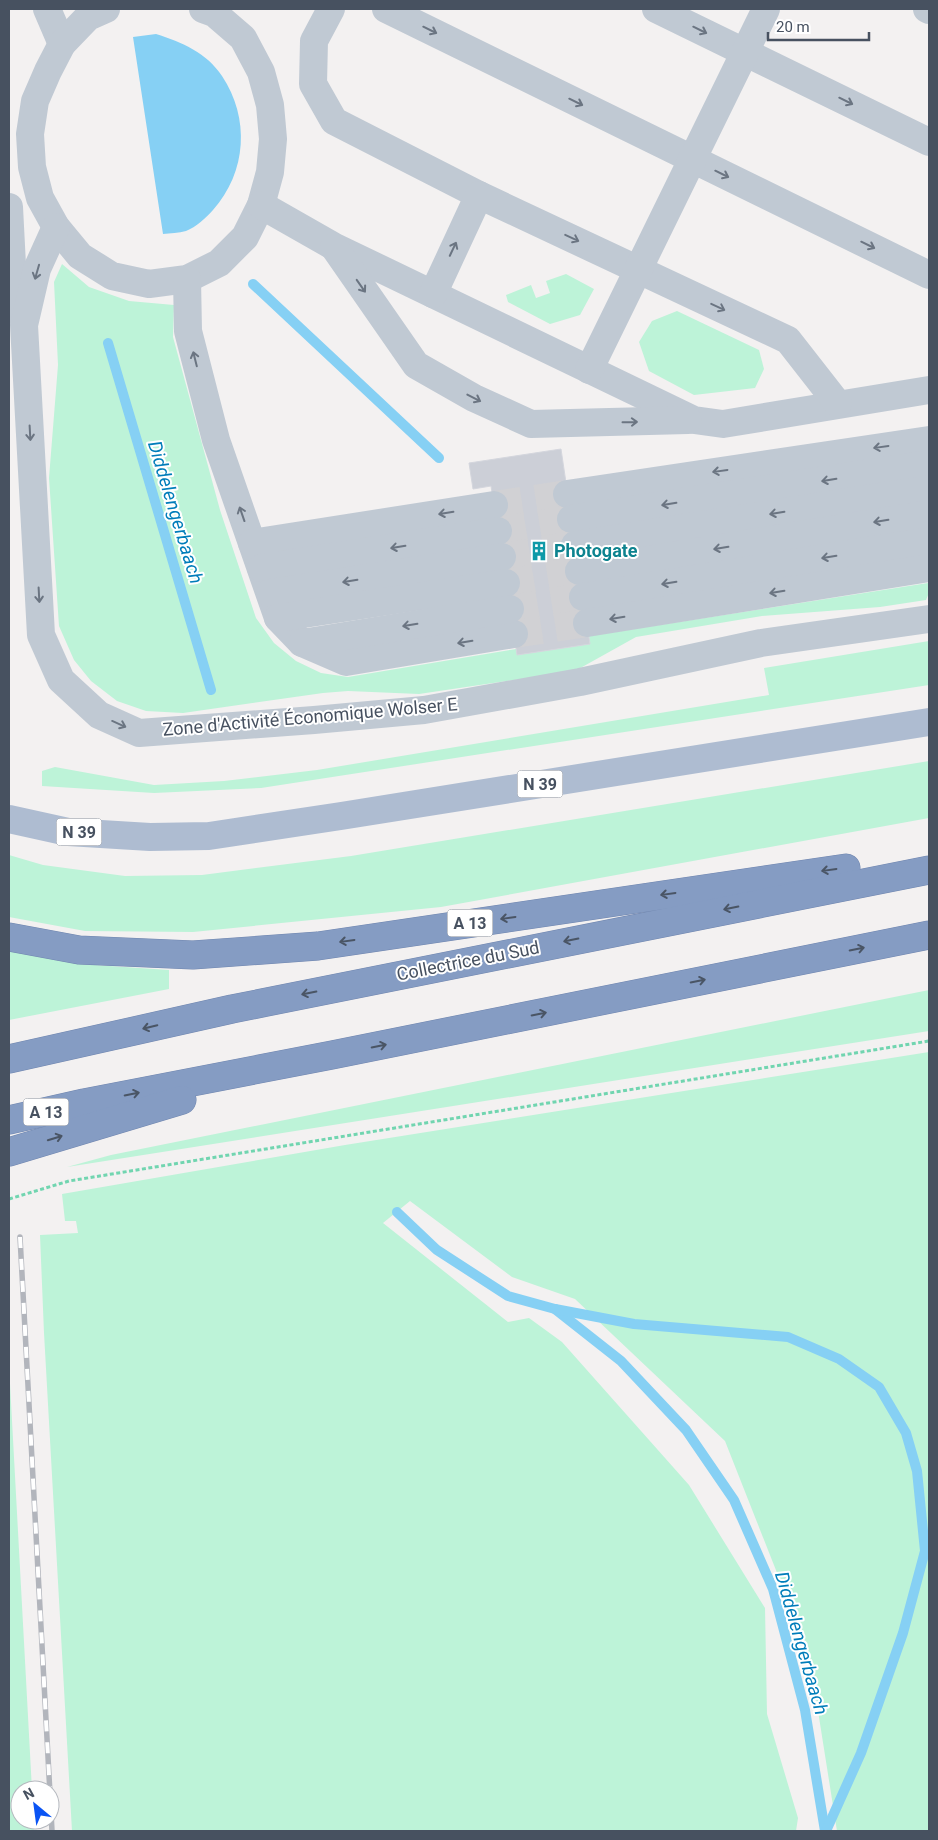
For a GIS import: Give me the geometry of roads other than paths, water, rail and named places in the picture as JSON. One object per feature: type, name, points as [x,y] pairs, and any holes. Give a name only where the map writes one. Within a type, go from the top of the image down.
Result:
[{"type":"highway","name":"A 13","points":[[9,937],[79,950],[193,955],[318,946],[929,855]]},
{"type":"highway","name":"Collectrice du Sud","points":[[9,1059],[232,1008],[929,870]]},
{"type":"highway","name":"A 13","points":[[9,1120],[84,1103],[929,935]]},
{"type":"highway","name":"A 13","points":[[9,1152],[332,1055]]},
{"type":"main road","name":"N 39","points":[[9,819],[68,832],[150,837],[209,836],[929,722]]},
{"type":"lane","points":[[46,9],[62,44]]},
{"type":"lane","points":[[106,9],[88,17],[62,44],[48,71],[35,102],[30,134],[32,167],[40,198],[56,227],[80,256],[112,276],[149,284],[187,279],[219,263],[244,237],[261,205],[270,172],[272,147],[270,105],[261,72],[243,38],[210,10]]},
{"type":"lane","points":[[331,9],[314,41],[313,84],[334,121],[479,195],[788,340],[838,404]]},
{"type":"lane","points":[[386,9],[929,275]]},
{"type":"lane","points":[[656,9],[929,142]]},
{"type":"lane","points":[[589,370],[766,9]]},
{"type":"lane","points":[[432,294],[479,195]]},
{"type":"lane","points":[[261,205],[334,246],[694,420]]},
{"type":"lane","name":"Zone d'Activité Économique Wolser E","points":[[9,207],[12,265],[24,325],[41,634],[61,680],[99,715],[139,732],[314,720],[424,710],[580,682],[761,643],[929,620]]},
{"type":"lane","name":"Zone d'Activité Économique Wolser E","points":[[24,325],[37,269],[56,227]]},
{"type":"lane","points":[[334,246],[416,365],[474,398],[531,424],[694,420],[723,424],[929,390]]},
{"type":"lane","points":[[187,279],[188,332],[216,440],[274,606],[302,643],[504,570]]},
{"type":"lane","points":[[577,558],[929,440]]},
{"type":"lane","points":[[577,558],[929,464]]},
{"type":"lane","points":[[577,558],[929,489]]},
{"type":"lane","points":[[577,558],[929,514]]},
{"type":"lane","points":[[577,558],[929,541]]},
{"type":"lane","points":[[252,543],[504,570]]},
{"type":"lane","points":[[577,558],[929,568]]},
{"type":"lane","points":[[261,568],[504,570]]},
{"type":"lane","points":[[274,606],[504,570]]},
{"type":"water","points":[[156,34],[193,49],[216,68],[231,92],[237,109],[241,144],[233,179],[224,195],[210,213],[201,222],[186,231],[163,234],[133,37]]},
{"type":"waterway","points":[[253,284],[439,458]]},
{"type":"waterway","name":"Diddelengerbaach","points":[[108,343],[211,690]]},
{"type":"waterway","name":"Diddelengerbaach","points":[[397,1212],[437,1250],[508,1296],[555,1309],[621,1361],[686,1430],[734,1500],[773,1589],[805,1710],[825,1831]]},
{"type":"waterway","points":[[555,1309],[634,1324],[788,1337],[839,1359],[879,1387],[906,1433],[917,1471],[925,1551],[903,1633],[861,1753],[826,1831]]},
{"type":"tunnel","points":[[494,505],[567,494]]},
{"type":"tunnel","points":[[498,531],[571,519]]},
{"type":"tunnel","points":[[502,557],[575,545]]},
{"type":"tunnel","points":[[506,583],[579,571]]},
{"type":"tunnel","points":[[510,609],[583,597]]},
{"type":"tunnel","points":[[514,634],[587,623]]},
{"type":"railway","points":[[20,1237],[52,1831]]},
{"type":"place","name":"Photogate","points":[[539,551]]}]
